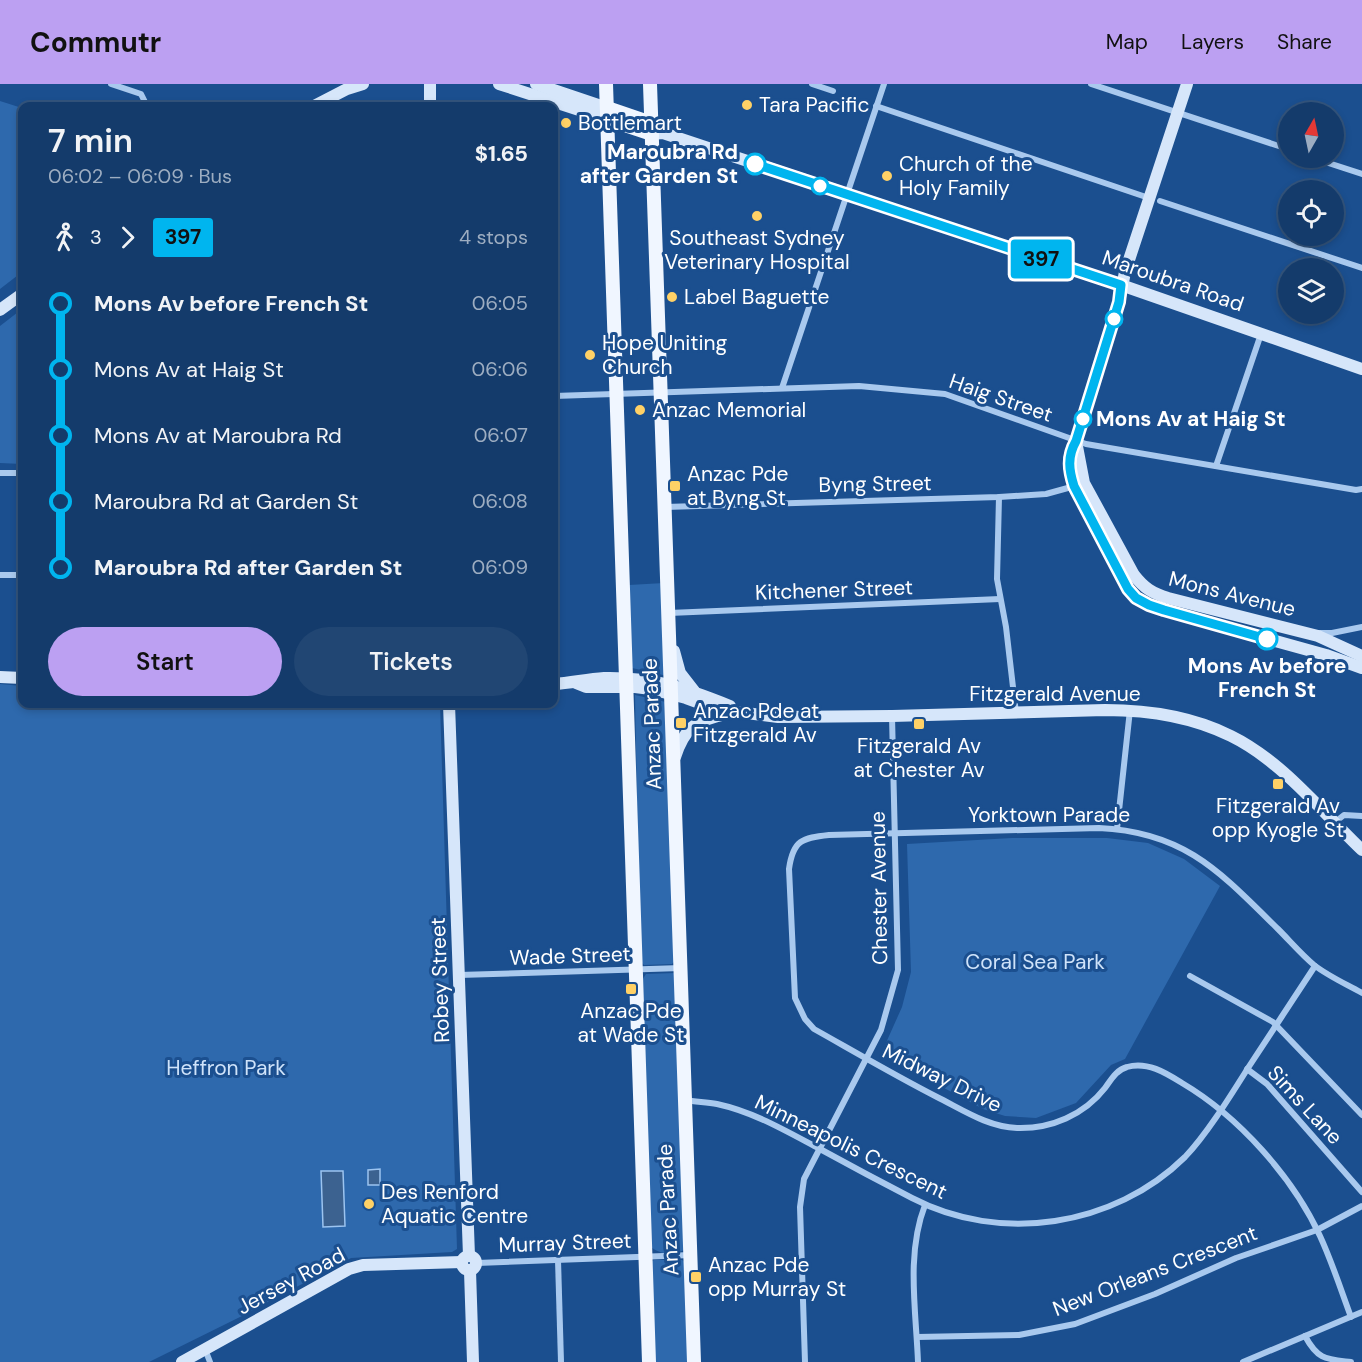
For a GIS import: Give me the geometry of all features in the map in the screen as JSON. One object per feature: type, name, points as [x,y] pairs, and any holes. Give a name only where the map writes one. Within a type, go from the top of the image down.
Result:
[{"type":"main road","name":"Anzac Parade","points":[[606,84],[650,1362]]},
{"type":"main road","name":"Anzac Parade","points":[[650,84],[655,130],[661,393],[694,1362]]},
{"type":"main road","name":"Maroubra Road","points":[[607,113],[655,130]]},
{"type":"street","points":[[111,84],[141,94]]},
{"type":"street","points":[[141,84],[141,94],[145,102]]},
{"type":"street","points":[[321,102],[349,86],[363,84]]},
{"type":"street","points":[[430,84],[430,102]]},
{"type":"street","name":"Maroubra Road","points":[[499,84],[607,113]]},
{"type":"street","name":"Maroubra Road","points":[[536,84],[607,113]]},
{"type":"street","points":[[813,84],[833,91]]},
{"type":"street","points":[[782,388],[884,84]]},
{"type":"street","points":[[1091,84],[1278,146]]},
{"type":"street","name":"Mons Avenue","points":[[1187,84],[1177,112],[1155,199],[1121,285],[1119,302],[1076,441],[1070,452],[1070,473],[1144,588],[1168,598],[1318,636],[1362,656]]},
{"type":"street","points":[[876,106],[1362,268]]},
{"type":"street","name":"Maroubra Road","points":[[655,130],[1121,285],[1362,369]]},
{"type":"street","points":[[1344,168],[1362,174]]},
{"type":"street","points":[[0,310],[18,297]]},
{"type":"street","points":[[1216,466],[1261,334]]},
{"type":"street","name":"Haig Street","points":[[558,396],[860,386],[945,394],[1076,441],[1136,454],[1356,490],[1362,489]]},
{"type":"street","points":[[0,473],[18,474]]},
{"type":"street","name":"Mons Avenue","points":[[1079,485],[1122,579],[1136,598],[1164,610],[1326,655],[1362,668]]},
{"type":"street","name":"Byng Street","points":[[665,507],[999,497],[1046,494],[1079,485]]},
{"type":"street","points":[[999,497],[997,579],[1008,638],[1016,712]]},
{"type":"street","points":[[0,574],[18,575]]},
{"type":"street","name":"Kitchener Street","points":[[669,618],[1000,599]]},
{"type":"street","points":[[669,618],[678,669],[696,693]]},
{"type":"street","points":[[1299,631],[1332,633],[1362,627]]},
{"type":"street","points":[[0,677],[18,678]]},
{"type":"street","name":"Fitzgerald Avenue","points":[[558,684],[576,683],[586,687],[627,682],[696,693],[730,706],[733,713]]},
{"type":"street","name":"Fitzgerald Avenue","points":[[672,689],[733,713],[778,717],[1130,710],[1171,716],[1229,735],[1257,752],[1285,775],[1362,850]]},
{"type":"street","name":"Robey Street","points":[[449,708],[473,1362]]},
{"type":"street","points":[[1117,829],[1130,710]]},
{"type":"street","points":[[674,761],[680,741],[693,725],[711,717],[733,713]]},
{"type":"street","name":"Chester Avenue","points":[[805,1362],[800,1207],[804,1179],[881,1030],[898,970],[892,716]]},
{"type":"street","points":[[1334,823],[1344,815],[1362,816]]},
{"type":"street","name":"Yorktown Parade","points":[[867,1059],[814,1029],[804,1019],[798,1007],[794,987],[789,869],[798,843],[806,837],[896,833],[1117,829],[1135,831],[1163,839],[1202,859],[1222,874],[1316,966],[1362,993]]},
{"type":"street","name":"Minneapolis Crescent","points":[[684,1100],[716,1104],[770,1122],[925,1205],[955,1216],[1005,1224],[1054,1221],[1089,1214],[1140,1191],[1170,1170],[1190,1150],[1220,1110],[1316,966]]},
{"type":"street","name":"Wade Street","points":[[459,975],[681,968]]},
{"type":"street","points":[[1190,975],[1276,1025],[1362,1115]]},
{"type":"street","name":"Midway Drive","points":[[867,1059],[987,1122],[1006,1127],[1041,1127],[1060,1122],[1087,1106],[1119,1071],[1138,1065],[1151,1067],[1179,1081],[1209,1100],[1261,1149],[1298,1197],[1317,1230],[1351,1317]]},
{"type":"street","name":"Sims Lane","points":[[1247,1069],[1267,1084],[1362,1192]]},
{"type":"street","points":[[918,1362],[914,1250],[918,1224],[925,1205]]},
{"type":"street","name":"New Orleans Crescent","points":[[917,1337],[1019,1335],[1076,1324],[1155,1294],[1236,1257],[1317,1230],[1362,1206]]},
{"type":"street","name":"Murray Street","points":[[469,1263],[691,1255]]},
{"type":"street","points":[[558,1260],[561,1362]]},
{"type":"street","name":"Jersey Road","points":[[182,1362],[349,1269],[363,1265],[469,1263]]},
{"type":"street","points":[[1243,1362],[1362,1312]]},
{"type":"street","points":[[1305,1336],[1321,1357],[1351,1362]]},
{"type":"street","points":[[205,1349],[210,1362]]},
{"type":"green space","points":[[0,101],[18,107],[18,275],[0,289]]},
{"type":"green space","points":[[18,312],[18,464],[0,463],[0,326]]},
{"type":"green space","points":[[664,583],[667,675],[632,668],[629,585]]},
{"type":"green space","name":"Heffron Park","points":[[0,684],[18,686],[18,708],[440,708],[457,1249],[452,1252],[351,1258],[149,1362],[0,1362]]},
{"type":"green space","points":[[635,695],[666,702],[677,958],[672,964],[644,965],[640,961]]},
{"type":"green space","name":"Coral Sea Park","points":[[1012,838],[1107,838],[1148,843],[1184,859],[1220,886],[1125,1059],[1111,1065],[1076,1103],[1036,1118],[1005,1116],[983,1109],[881,1054],[902,1007],[911,972],[907,844]]},
{"type":"green space","points":[[675,973],[684,1250],[671,1253],[657,1251],[650,1246],[641,982],[646,974]]},
{"type":"green space","points":[[654,1260],[682,1260],[685,1262],[689,1362],[653,1362],[651,1262]]},
{"type":"shaded area","points":[[380,1169],[380,1185],[368,1185],[368,1170]]},
{"type":"shaded area","points":[[321,1171],[343,1171],[345,1226],[323,1227]]},
{"type":"bus line","name":"397","points":[[755,164],[1121,285],[1119,302],[1076,441],[1070,452],[1070,473],[1074,486],[1122,579],[1136,598],[1164,610],[1267,639]]},
{"type":"place","name":"Tara Pacific","points":[[747,105]]},
{"type":"place","name":"Bottlemart","points":[[566,123]]},
{"type":"place","name":"Maroubra Rd after Garden St","points":[[755,164]]},
{"type":"place","name":"Church of the Holy Family","points":[[887,176]]},
{"type":"place","name":"Southeast Sydney Veterinary Hospital","points":[[757,216]]},
{"type":"place","name":"Label Baguette","points":[[672,297]]},
{"type":"place","name":"Hope Uniting Church","points":[[590,355]]},
{"type":"place","name":"Anzac Memorial","points":[[640,410]]},
{"type":"place","name":"Mons Av at Haig St","points":[[1083,419]]},
{"type":"place","name":"Anzac Pde at Byng St","points":[[675,486]]},
{"type":"place","name":"Mons Av before French St","points":[[1267,639]]},
{"type":"place","name":"Anzac Pde at Fitzgerald Av","points":[[681,723]]},
{"type":"place","name":"Fitzgerald Av at Chester Av","points":[[919,724]]},
{"type":"place","name":"Fitzgerald Av opp Kyogle St","points":[[1278,784]]},
{"type":"place","name":"Anzac Pde at Wade St","points":[[631,989]]},
{"type":"place","name":"Des Renford Aquatic Centre","points":[[369,1204]]},
{"type":"place","name":"Anzac Pde opp Murray St","points":[[696,1277]]}]
